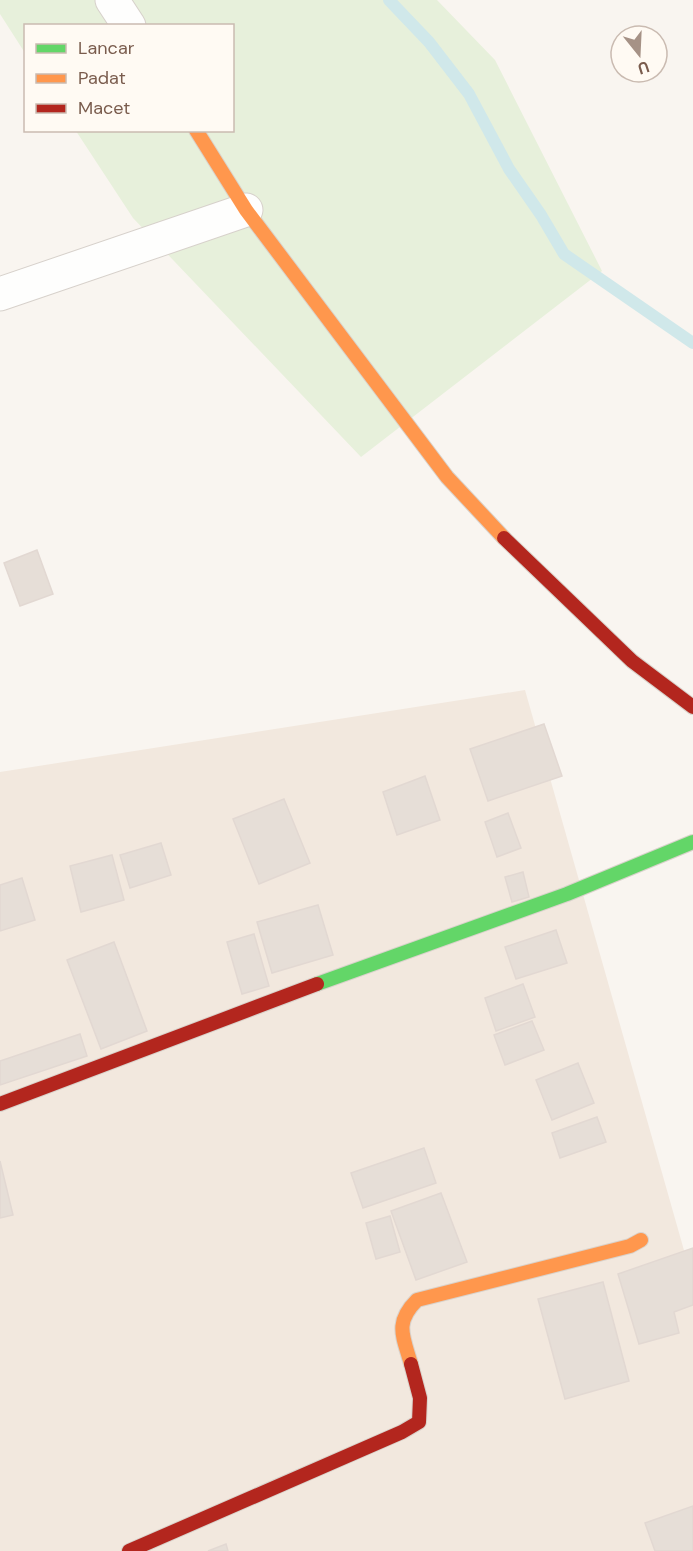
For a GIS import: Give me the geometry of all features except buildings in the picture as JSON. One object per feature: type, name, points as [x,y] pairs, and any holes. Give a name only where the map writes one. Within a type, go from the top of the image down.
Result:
[{"type":"street","points":[[112,0],[128,24]]},
{"type":"street","points":[[197,132],[246,210],[447,477],[491,526],[632,662],[693,707]]},
{"type":"street","points":[[0,294],[246,210]]},
{"type":"street","points":[[0,1104],[227,1016],[567,894],[693,843]]},
{"type":"street","points":[[129,1551],[402,1432],[419,1422],[420,1398],[400,1326],[406,1310],[417,1300],[630,1246],[641,1240]]},
{"type":"shaded area","points":[[525,690],[693,1282],[693,1551],[0,1551],[0,772]]},
{"type":"green space","points":[[0,0],[437,0],[495,60],[602,271],[361,457],[133,218],[77,132],[234,132],[234,24],[24,24],[24,51],[0,14]]},
{"type":"waterway","points":[[389,0],[429,42],[469,94],[509,169],[541,215],[564,254],[693,343]]},
{"type":"traffic: fast","points":[[317,984],[567,894],[693,842]]},
{"type":"traffic: slow","points":[[197,132],[246,210],[447,477],[504,538]]},
{"type":"traffic: slow","points":[[411,1364],[402,1330],[405,1316],[417,1300],[630,1246],[641,1240]]},
{"type":"traffic: jam","points":[[504,538],[632,661],[693,707]]},
{"type":"traffic: jam","points":[[0,1104],[317,984]]},
{"type":"traffic: jam","points":[[129,1551],[402,1432],[419,1422],[420,1398],[411,1364]]}]
